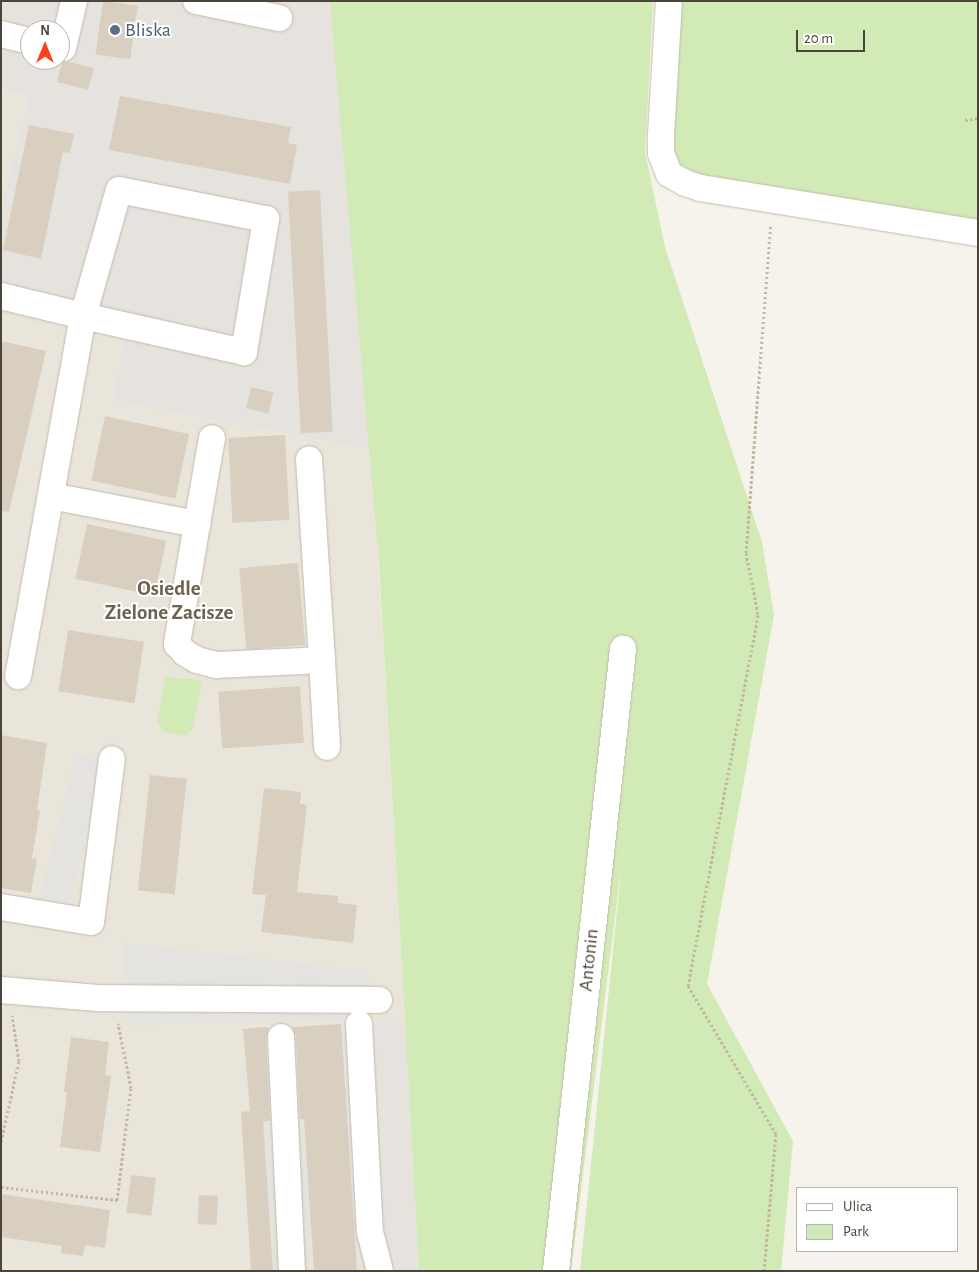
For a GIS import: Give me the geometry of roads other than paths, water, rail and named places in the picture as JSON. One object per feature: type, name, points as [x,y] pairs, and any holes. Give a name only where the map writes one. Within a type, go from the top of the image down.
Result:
[{"type":"street","points":[[70,20],[74,1]]},
{"type":"street","points":[[196,1],[279,18]]},
{"type":"street","points":[[669,1],[661,134],[661,153],[669,174],[685,183],[700,188],[978,233]]},
{"type":"street","points":[[1,34],[20,39]]},
{"type":"street","points":[[1,296],[83,316],[244,352],[266,219],[119,190],[83,316],[18,676]]},
{"type":"street","points":[[212,438],[177,644],[185,653],[197,660],[216,665],[322,660]]},
{"type":"street","points":[[309,460],[327,747]]},
{"type":"street","points":[[51,496],[197,524]]},
{"type":"street","name":"Antonin","points":[[556,1271],[623,648]]},
{"type":"street","points":[[1,907],[91,922],[112,759]]},
{"type":"street","points":[[6,999],[379,1000]]},
{"type":"street","points":[[359,1024],[370,1232],[380,1271]]},
{"type":"street","points":[[281,1037],[292,1271]]},
{"type":"place","name":"Bliska","points":[[115,30]]},
{"type":"district","name":"Osiedle Zielone Zacisze","points":[[169,601]]}]
